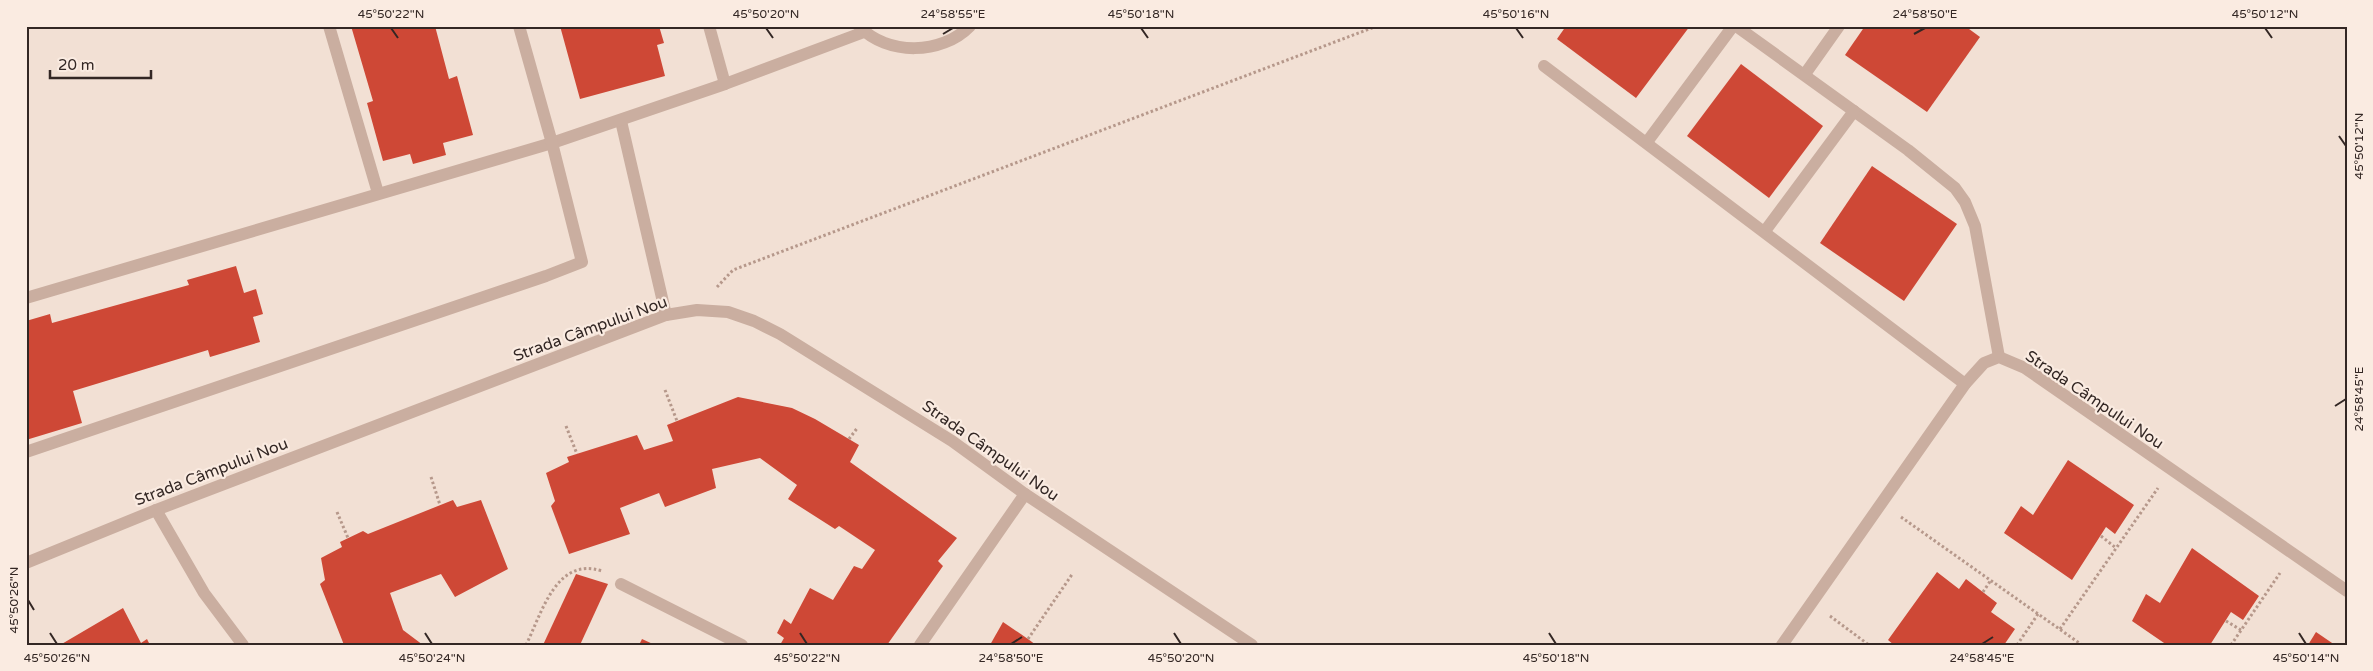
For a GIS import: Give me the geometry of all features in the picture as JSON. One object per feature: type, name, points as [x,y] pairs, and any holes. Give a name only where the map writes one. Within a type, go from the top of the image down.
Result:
[{"type":"street","points":[[329,26],[378,193]]},
{"type":"street","points":[[26,452],[582,262],[552,143],[519,26]]},
{"type":"street","points":[[709,26],[725,84]]},
{"type":"street","points":[[26,298],[621,121],[725,84],[862,29],[888,44],[914,49],[940,45],[963,33],[970,26]]},
{"type":"street","points":[[1646,142],[1734,26],[1804,74],[1941,176],[1965,202],[1975,226],[2000,357]]},
{"type":"street","points":[[1804,74],[1839,26]]},
{"type":"street","points":[[1544,66],[1765,231],[1965,384]]},
{"type":"street","points":[[1765,231],[1854,111]]},
{"type":"street","points":[[621,121],[666,315]]},
{"type":"street","name":"Strada Câmpului Nou","points":[[26,563],[156,510],[666,315],[697,310],[728,312],[754,320],[780,334],[952,441],[1025,494],[1252,645]]},
{"type":"street","name":"Strada Câmpului Nou","points":[[1782,645],[1965,384],[1984,363],[2000,357],[2025,368],[2347,591]]},
{"type":"street","points":[[920,645],[1025,494]]},
{"type":"street","points":[[156,510],[204,593],[243,645]]},
{"type":"street","points":[[621,584],[742,645]]},
{"type":"path","points":[[697,310],[733,270],[1377,26]]},
{"type":"path","points":[[665,390],[677,421]]},
{"type":"path","points":[[566,426],[577,454]]},
{"type":"path","points":[[849,439],[858,427]]},
{"type":"path","points":[[2060,629],[2170,469]]},
{"type":"path","points":[[431,477],[440,505]]},
{"type":"path","points":[[1882,503],[2082,645]]},
{"type":"path","points":[[337,512],[348,538]]},
{"type":"path","points":[[2101,536],[2116,548]]},
{"type":"path","points":[[2231,645],[2292,553]]},
{"type":"path","points":[[526,645],[553,589],[562,578],[575,569],[590,567],[607,573],[621,584]]},
{"type":"path","points":[[1028,639],[1073,573]]},
{"type":"path","points":[[1983,592],[1991,580]]},
{"type":"path","points":[[1812,602],[1869,645]]},
{"type":"path","points":[[2017,645],[2038,614]]},
{"type":"path","points":[[2226,621],[2241,630]]},
{"type":"building","points":[[351,26],[435,26],[449,79],[457,76],[473,135],[443,143],[446,155],[413,164],[410,154],[383,161],[367,103],[373,101]]},
{"type":"building","points":[[560,26],[659,26],[664,43],[657,45],[665,76],[580,99]]},
{"type":"building","points":[[1566,26],[1690,26],[1636,98],[1557,39]]},
{"type":"building","points":[[1865,26],[1965,26],[1980,37],[1927,112],[1845,55]]},
{"type":"building","points":[[1741,64],[1823,126],[1769,198],[1687,136]]},
{"type":"building","points":[[1872,166],[1957,224],[1904,301],[1820,243]]},
{"type":"building","points":[[236,266],[244,293],[256,289],[263,314],[253,317],[260,342],[210,357],[208,350],[73,391],[82,423],[26,440],[26,321],[50,314],[52,323],[189,285],[187,280]]},
{"type":"building","points":[[738,397],[792,408],[859,445],[850,462],[957,538],[938,561],[943,566],[887,645],[780,645],[784,638],[777,633],[784,619],[791,624],[810,588],[833,600],[854,566],[862,569],[875,550],[839,526],[835,529],[788,499],[797,485],[760,458],[712,469],[716,488],[665,507],[659,493],[620,508],[630,534],[569,554],[551,506],[555,501],[546,473],[569,462],[567,457],[637,435],[644,450],[673,441],[667,425]]},
{"type":"building","points":[[2068,460],[2134,505],[2115,534],[2106,527],[2072,580],[2004,533],[2021,506],[2033,515]]},
{"type":"building","points":[[453,500],[457,507],[481,500],[508,569],[455,597],[441,574],[390,593],[403,630],[423,645],[344,645],[320,584],[325,580],[321,558],[342,547],[340,542],[363,531],[368,534]]},
{"type":"building","points":[[2192,548],[2259,596],[2243,620],[2231,612],[2210,645],[2167,645],[2132,621],[2146,594],[2160,603]]},
{"type":"building","points":[[1937,572],[1959,589],[1966,579],[1997,603],[1991,612],[2015,629],[2004,645],[1894,645],[1888,640]]},
{"type":"building","points":[[576,574],[608,584],[580,645],[543,645]]},
{"type":"building","points":[[123,608],[141,643],[147,639],[150,645],[60,645]]},
{"type":"building","points":[[1003,622],[1028,639],[1036,645],[990,645]]},
{"type":"building","points":[[2316,632],[2335,645],[2308,645]]},
{"type":"building","points":[[642,639],[655,645],[639,645]]}]
